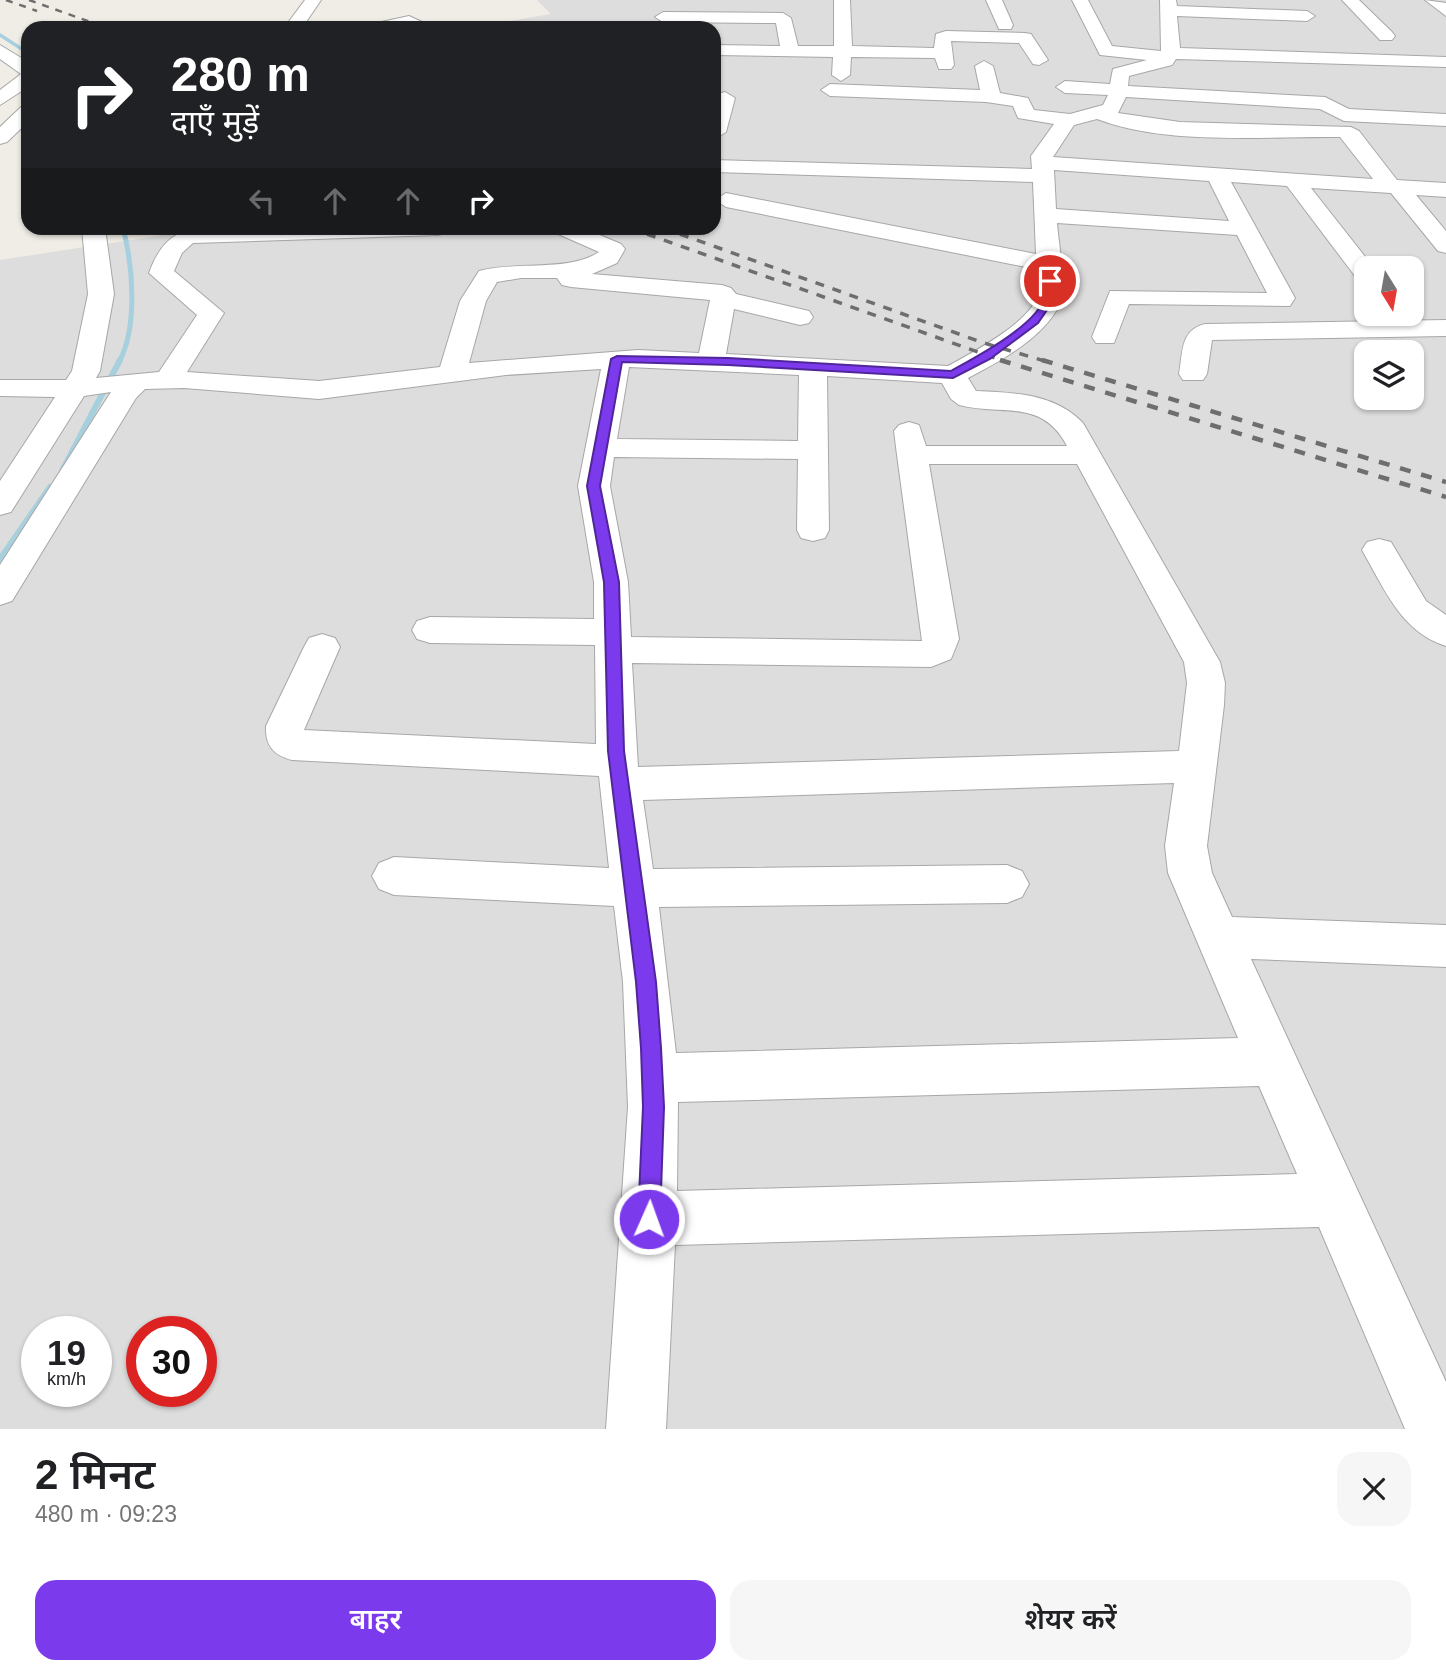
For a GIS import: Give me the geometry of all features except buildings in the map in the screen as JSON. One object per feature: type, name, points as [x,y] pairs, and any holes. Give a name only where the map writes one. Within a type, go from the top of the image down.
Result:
[{"type":"street","points":[[298,21],[313,0]]},
{"type":"street","points":[[662,21],[668,0]]},
{"type":"street","points":[[842,0],[843,52],[836,83],[990,96],[1021,102],[1025,114],[1030,116],[1069,120],[1102,114],[1111,109],[1118,90],[1120,73],[1158,65],[1169,55],[1168,5],[1307,16]]},
{"type":"street","points":[[994,0],[1005,25]]},
{"type":"street","points":[[1080,0],[1106,51]]},
{"type":"street","points":[[1272,0],[1283,15]]},
{"type":"street","points":[[1350,0],[1392,36],[1363,35]]},
{"type":"street","points":[[1433,0],[1446,11]]},
{"type":"street","points":[[737,50],[738,18]]},
{"type":"street","points":[[692,21],[783,19],[790,51]]},
{"type":"street","points":[[721,50],[843,52],[944,62],[943,37],[1022,38],[1027,39],[1039,60]]},
{"type":"street","points":[[0,50],[21,66]]},
{"type":"street","points":[[1082,51],[1446,62]]},
{"type":"street","points":[[984,66],[990,96]]},
{"type":"street","points":[[0,99],[21,83]]},
{"type":"street","points":[[1065,87],[1325,103],[1344,115],[1446,120]]},
{"type":"street","points":[[1102,114],[1113,120],[1156,126],[1349,133],[1446,246]]},
{"type":"street","points":[[0,138],[21,118]]},
{"type":"street","points":[[0,388],[84,387],[168,380],[319,390],[452,374],[617,359],[710,361],[953,375],[1000,347],[1044,311],[1050,297],[1041,169],[1043,153],[1069,120]]},
{"type":"street","points":[[1269,143],[1290,179],[1354,259]]},
{"type":"street","points":[[721,166],[1041,169],[1216,174],[1446,190]]},
{"type":"street","points":[[1105,337],[1119,296],[1281,302],[1282,298],[1216,174]]},
{"type":"street","points":[[726,200],[1049,264]]},
{"type":"street","points":[[1046,215],[1245,229]]},
{"type":"street","points":[[0,505],[84,387],[101,294],[94,235]]},
{"type":"street","points":[[168,380],[211,313],[162,273],[173,246],[181,239],[195,235]]},
{"type":"street","points":[[441,235],[447,251]]},
{"type":"street","points":[[580,235],[612,249],[608,258],[569,277],[578,281],[718,291],[723,299],[710,361]]},
{"type":"street","points":[[452,374],[472,301],[488,276],[521,271],[581,271]]},
{"type":"street","points":[[723,299],[800,317]]},
{"type":"street","points":[[1193,374],[1199,335],[1205,332],[1354,324]]},
{"type":"street","points":[[1424,324],[1446,328]]},
{"type":"street","points":[[617,359],[594,486],[608,558],[618,772],[646,982],[652,1078],[649,1219],[636,1429]]},
{"type":"street","points":[[813,367],[813,530]]},
{"type":"street","points":[[953,375],[961,393],[969,399],[1049,408],[1063,416],[1088,455],[1202,662],[1206,683],[1186,846],[1190,873],[1216,937],[1336,1200],[1436,1429]]},
{"type":"street","points":[[0,593],[134,381]]},
{"type":"street","points":[[430,630],[613,641],[931,653],[938,650],[941,639],[910,443],[1088,455]]},
{"type":"street","points":[[600,448],[813,450]]},
{"type":"street","points":[[1379,550],[1414,610],[1446,633]]},
{"type":"street","points":[[322,647],[285,726],[285,738],[292,745],[618,772],[1197,766]]},
{"type":"street","points":[[394,876],[634,888],[1007,884]]},
{"type":"street","points":[[1216,937],[1446,946]]},
{"type":"street","points":[[652,1078],[1272,1060]]},
{"type":"street","points":[[649,1219],[1336,1200]]},
{"type":"shaded area","points":[[537,0],[1446,0],[1446,1429],[0,1429],[0,260],[163,235],[721,235],[721,21],[510,21],[551,14]]},
{"type":"waterway","points":[[0,35],[21,48]]},
{"type":"waterway","points":[[119,362],[129,332],[132,296],[124,235]]},
{"type":"waterway","points":[[62,471],[119,362]]},
{"type":"waterway","points":[[0,559],[50,487]]},
{"type":"railway","points":[[6,0],[37,11]]},
{"type":"railway","points":[[29,0],[88,21]]},
{"type":"railway","points":[[650,235],[1003,361]]},
{"type":"railway","points":[[683,235],[984,343],[1048,362]]},
{"type":"railway","points":[[1042,360],[1446,482]]},
{"type":"railway","points":[[1003,361],[1446,497]]},
{"type":"route","points":[[649,1219],[653,1107],[651,1048],[646,982],[616,751],[611,582],[594,486],[617,359],[728,361],[953,375],[1000,347],[1034,321],[1044,311],[1050,297],[1050,281]]}]
